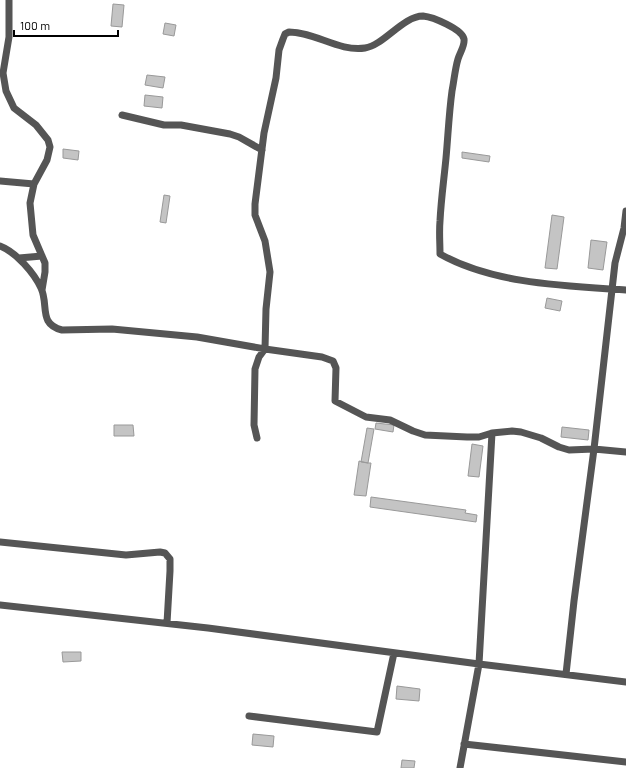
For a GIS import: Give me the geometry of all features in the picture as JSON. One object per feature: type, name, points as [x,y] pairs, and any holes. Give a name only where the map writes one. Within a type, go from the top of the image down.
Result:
[{"type":"street","points":[[9,0],[9,37],[3,73],[6,91],[14,108],[36,125],[48,140],[50,147],[48,160],[34,184],[30,203],[32,227],[42,256],[45,272],[42,290],[46,315],[49,323],[53,327],[62,330],[112,329],[197,337],[322,357],[332,361],[336,368],[337,375],[335,401],[366,417],[390,420],[412,431],[425,434],[467,438],[512,431],[541,438],[569,450],[594,449],[626,452]]},
{"type":"street","points":[[257,438],[254,425],[255,369],[259,357],[265,349],[266,309],[270,272],[265,241],[257,223],[255,209],[262,150],[280,50],[285,34],[289,32],[301,33],[336,44],[359,49],[368,48],[382,40],[396,29],[423,16],[447,25],[460,32],[464,40],[464,46],[458,59],[452,91],[440,220],[440,254],[467,267],[518,281],[626,290]]},
{"type":"street","points":[[122,115],[164,125],[181,125],[230,134],[239,137],[262,150]]},
{"type":"street","points":[[0,181],[34,184]]},
{"type":"street","points":[[566,674],[594,449],[615,262],[625,228],[626,211]]},
{"type":"street","points":[[0,246],[12,252],[19,258],[30,271],[42,290]]},
{"type":"street","points":[[19,258],[42,256]]},
{"type":"street","points":[[460,768],[479,664],[492,433]]},
{"type":"street","points":[[0,542],[126,555],[160,552],[165,554],[170,559],[166,623]]},
{"type":"street","points":[[0,605],[166,623],[626,682]]},
{"type":"street","points":[[250,716],[377,732],[394,653]]},
{"type":"street","points":[[464,744],[626,762]]},
{"type":"building","points":[[113,4],[124,5],[122,27],[111,26]]},
{"type":"building","points":[[165,23],[176,25],[174,36],[163,34]]},
{"type":"building","points":[[147,75],[165,77],[163,88],[145,85]]},
{"type":"building","points":[[145,95],[163,97],[162,108],[144,106]]},
{"type":"building","points":[[63,149],[79,151],[78,160],[63,158]]},
{"type":"building","points":[[462,152],[490,156],[489,162],[462,158]]},
{"type":"building","points":[[164,195],[170,196],[166,223],[160,222]]},
{"type":"building","points":[[552,215],[564,217],[557,269],[545,268]]},
{"type":"building","points":[[591,240],[607,242],[603,270],[588,268]]},
{"type":"building","points":[[547,298],[562,301],[560,311],[545,308]]},
{"type":"building","points":[[376,423],[394,425],[393,432],[375,429]]},
{"type":"building","points":[[114,425],[133,425],[134,436],[114,436]]},
{"type":"building","points":[[562,427],[589,430],[588,440],[561,437]]},
{"type":"building","points":[[367,428],[374,429],[368,463],[361,462]]},
{"type":"building","points":[[472,444],[483,446],[479,477],[468,476]]},
{"type":"building","points":[[359,461],[371,463],[366,496],[354,495]]},
{"type":"building","points":[[371,497],[466,510],[465,513],[477,515],[476,522],[370,507]]},
{"type":"building","points":[[62,652],[81,652],[81,661],[63,662]]},
{"type":"building","points":[[397,686],[420,689],[419,701],[396,699]]},
{"type":"building","points":[[253,734],[274,736],[273,747],[252,745]]},
{"type":"building","points":[[402,760],[415,761],[414,768],[401,768]]}]
